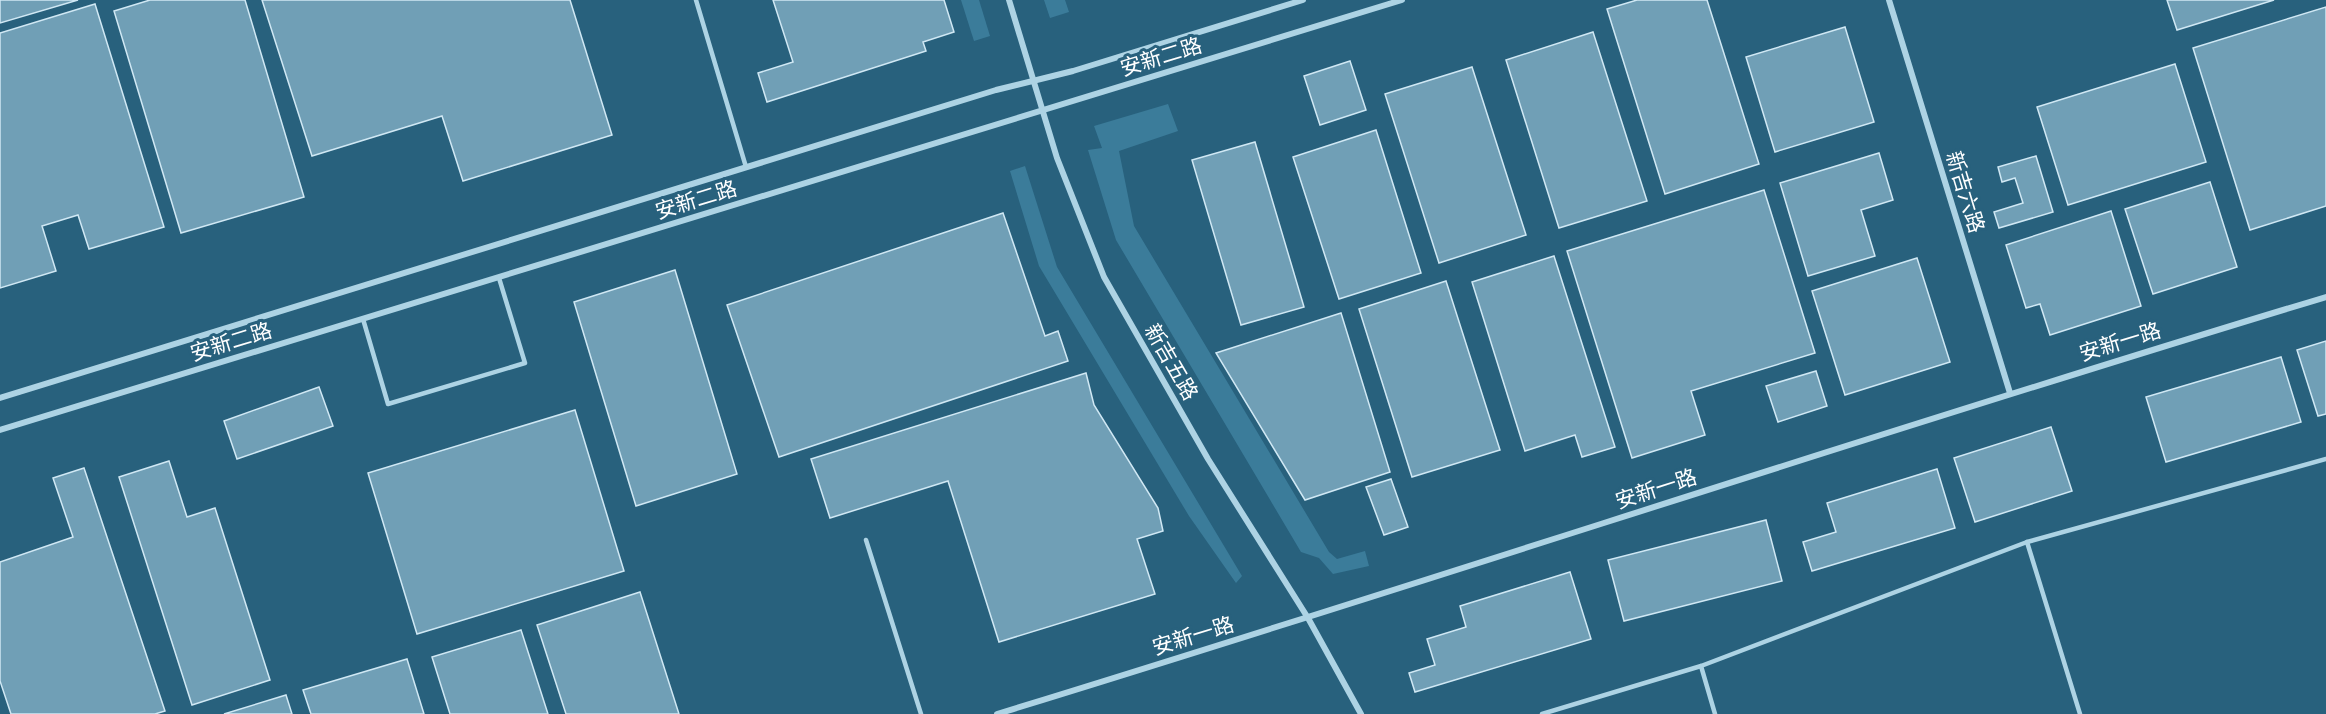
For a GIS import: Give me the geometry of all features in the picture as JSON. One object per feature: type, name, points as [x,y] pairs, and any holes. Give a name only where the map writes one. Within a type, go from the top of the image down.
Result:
[{"type":"street","name":"新吉五路","points":[[1009,0],[1057,158],[1104,277],[1208,459],[1308,618],[1361,714]]},
{"type":"street","name":"安新二路","points":[[0,398],[996,90],[1073,71],[1303,0]]},
{"type":"street","name":"安新二路","points":[[0,430],[1402,0]]},
{"type":"street","name":"新吉六路","points":[[1889,0],[2010,393]]},
{"type":"street","name":"安新一路","points":[[997,714],[1308,618],[2010,393],[2326,297]]},
{"type":"lane","points":[[696,0],[746,167]]},
{"type":"lane","points":[[363,319],[388,404],[525,363],[499,278]]},
{"type":"lane","points":[[1542,714],[1701,666],[2027,542],[2326,459]]},
{"type":"lane","points":[[866,540],[921,714]]},
{"type":"lane","points":[[2027,542],[2080,714]]},
{"type":"lane","points":[[1701,666],[1714,714]]},
{"type":"shaded area","points":[[961,0],[979,0],[990,36],[974,41]]},
{"type":"shaded area","points":[[1044,0],[1065,0],[1069,12],[1050,18]]},
{"type":"shaded area","points":[[1168,104],[1178,131],[1119,151],[1134,226],[1329,552],[1337,559],[1365,551],[1369,566],[1333,574],[1319,558],[1301,552],[1116,240],[1088,150],[1102,148],[1094,126]]},
{"type":"shaded area","points":[[1025,166],[1057,267],[1242,576],[1236,583],[1189,516],[1039,266],[1010,171]]},
{"type":"building","points":[[0,0],[78,0],[0,23]]},
{"type":"building","points":[[150,0],[245,0],[304,197],[181,233],[114,11]]},
{"type":"building","points":[[262,0],[570,0],[612,135],[463,181],[442,116],[312,156]]},
{"type":"building","points":[[773,0],[944,0],[954,32],[923,42],[926,51],[767,102],[758,73],[793,62]]},
{"type":"building","points":[[1637,0],[1707,0],[1759,164],[1665,194],[1607,9]]},
{"type":"building","points":[[2167,0],[2274,0],[2177,30]]},
{"type":"building","points":[[95,4],[164,227],[89,249],[78,215],[42,226],[56,271],[0,288],[0,33]]},
{"type":"building","points":[[2326,7],[2326,206],[2250,230],[2193,48]]},
{"type":"building","points":[[1845,27],[1874,122],[1775,152],[1746,57]]},
{"type":"building","points":[[1593,32],[1647,201],[1559,228],[1506,60]]},
{"type":"building","points":[[1350,61],[1366,110],[1320,125],[1304,76]]},
{"type":"building","points":[[2175,64],[2206,162],[2068,205],[2037,107]]},
{"type":"building","points":[[1472,67],[1526,235],[1439,263],[1385,94]]},
{"type":"building","points":[[1376,130],[1421,273],[1339,299],[1293,157]]},
{"type":"building","points":[[1255,142],[1304,307],[1241,325],[1192,160]]},
{"type":"building","points":[[1879,153],[1893,200],[1861,210],[1875,256],[1808,276],[1780,183]]},
{"type":"building","points":[[2036,156],[2053,212],[1999,228],[1994,212],[2023,203],[2015,178],[2002,182],[1998,167]]},
{"type":"building","points":[[2210,182],[2237,267],[2153,294],[2125,209]]},
{"type":"building","points":[[1764,190],[1815,353],[1691,391],[1705,435],[1632,458],[1567,251]]},
{"type":"building","points":[[2111,211],[2141,306],[2050,335],[2040,304],[2026,308],[2006,245]]},
{"type":"building","points":[[1003,213],[1045,336],[1058,331],[1068,361],[779,457],[727,305]]},
{"type":"building","points":[[1554,256],[1615,447],[1582,457],[1575,435],[1525,451],[1472,282]]},
{"type":"building","points":[[1917,258],[1950,362],[1845,395],[1812,291]]},
{"type":"building","points":[[675,270],[737,474],[636,506],[574,302]]},
{"type":"building","points":[[1446,281],[1500,450],[1412,477],[1359,309]]},
{"type":"building","points":[[1341,313],[1390,472],[1305,500],[1216,353]]},
{"type":"building","points":[[2326,341],[2326,414],[2318,416],[2297,350]]},
{"type":"building","points":[[2281,357],[2301,422],[2166,462],[2146,397]]},
{"type":"building","points":[[1816,371],[1827,406],[1778,422],[1766,386]]},
{"type":"building","points":[[1086,373],[1094,405],[1158,508],[1163,531],[1137,539],[1155,594],[999,642],[948,481],[830,518],[811,459]]},
{"type":"building","points":[[319,387],[333,426],[237,459],[224,421]]},
{"type":"building","points":[[575,410],[624,571],[417,634],[368,473]]},
{"type":"building","points":[[2051,427],[2072,491],[1975,522],[1954,458]]},
{"type":"building","points":[[169,461],[187,517],[215,508],[270,680],[192,705],[119,477]]},
{"type":"building","points":[[84,468],[165,711],[155,714],[11,714],[0,681],[0,562],[73,537],[53,478]]},
{"type":"building","points":[[1937,469],[1955,528],[1812,571],[1803,542],[1836,532],[1827,503]]},
{"type":"building","points":[[1391,479],[1408,527],[1384,535],[1366,487]]},
{"type":"building","points":[[1766,520],[1782,581],[1624,621],[1608,560]]},
{"type":"building","points":[[1570,572],[1591,639],[1415,692],[1409,673],[1435,665],[1427,639],[1466,627],[1460,606]]},
{"type":"building","points":[[640,592],[679,714],[566,714],[537,625]]},
{"type":"building","points":[[521,630],[548,714],[450,714],[432,657]]},
{"type":"building","points":[[407,659],[424,714],[311,714],[303,690]]},
{"type":"building","points":[[286,695],[292,714],[224,714]]}]
